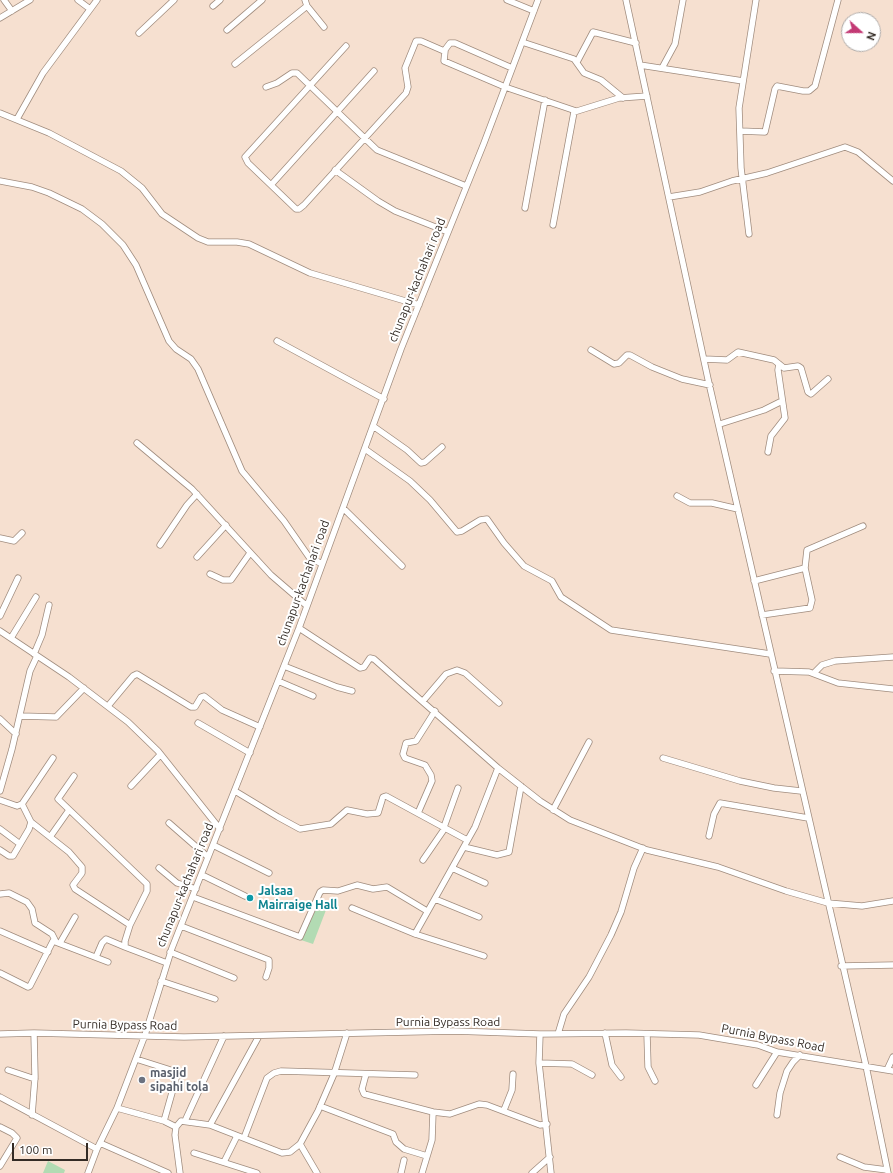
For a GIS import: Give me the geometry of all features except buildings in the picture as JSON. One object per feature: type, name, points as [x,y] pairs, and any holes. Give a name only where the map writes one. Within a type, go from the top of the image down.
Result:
[{"type":"street","points":[[4,0],[12,11]]},
{"type":"street","points":[[0,18],[30,0]]},
{"type":"street","points":[[78,0],[90,9]]},
{"type":"street","points":[[17,119],[43,72],[97,0]]},
{"type":"street","points":[[139,33],[174,0]]},
{"type":"street","points":[[213,6],[220,0]]},
{"type":"street","points":[[227,30],[262,0]]},
{"type":"street","points":[[305,0],[307,6],[324,27]]},
{"type":"street","points":[[506,0],[534,11]]},
{"type":"street","name":"chunapur-kachahari road","points":[[88,1173],[98,1146],[116,1108],[136,1059],[145,1035],[170,952],[202,875],[299,628],[419,305],[538,0]]},
{"type":"street","points":[[626,0],[770,654],[828,903],[841,966],[866,1066],[888,1171],[864,1167],[840,1157]]},
{"type":"street","points":[[662,68],[676,44],[683,0]]},
{"type":"street","points":[[749,234],[743,179],[739,108],[756,0]]},
{"type":"street","points":[[740,130],[765,132],[777,86],[803,91],[809,91],[815,86],[838,0]]},
{"type":"street","points":[[235,64],[307,6]]},
{"type":"street","points":[[577,62],[593,32],[636,43]]},
{"type":"street","points":[[346,46],[245,157],[246,162],[294,208],[299,209],[407,90],[408,87],[405,68],[414,42],[421,41],[445,51]]},
{"type":"street","points":[[512,68],[453,42],[450,43],[445,51],[444,61],[505,87],[576,111],[623,98],[647,96]]},
{"type":"street","points":[[522,42],[577,62],[584,73],[598,78],[623,98]]},
{"type":"street","points":[[640,65],[743,81]]},
{"type":"street","points":[[271,185],[374,71]]},
{"type":"street","points":[[266,87],[277,83],[294,73],[297,73],[364,139],[380,152],[466,186]]},
{"type":"street","points":[[525,208],[545,100]]},
{"type":"street","points":[[553,225],[573,116],[576,111]]},
{"type":"street","points":[[0,113],[49,133],[127,175],[142,188],[162,214],[203,241],[237,242],[249,244],[310,273],[419,305]]},
{"type":"street","points":[[669,197],[707,190],[790,166],[845,148],[858,152],[893,181]]},
{"type":"street","points":[[335,170],[394,211],[448,232]]},
{"type":"street","points":[[0,181],[32,187],[77,206],[102,224],[123,245],[136,265],[169,341],[176,349],[191,359],[198,369],[242,471],[280,515],[309,556],[322,564]]},
{"type":"street","points":[[277,341],[384,399]]},
{"type":"street","points":[[591,350],[614,364],[619,363],[626,355],[630,355],[652,367],[682,379],[710,385]]},
{"type":"street","points":[[704,359],[727,360],[738,352],[774,360],[786,369],[796,366],[801,368],[809,393],[812,393],[828,379]]},
{"type":"street","points":[[768,452],[771,436],[785,420],[779,364]]},
{"type":"street","points":[[720,424],[764,410],[782,400]]},
{"type":"street","points":[[373,426],[407,450],[421,463],[425,462],[442,447]]},
{"type":"street","points":[[137,443],[197,494],[276,580],[307,606]]},
{"type":"street","points":[[365,449],[410,480],[430,500],[457,532],[462,531],[480,520],[487,519],[520,562],[532,571],[552,581],[562,597],[611,630],[770,654]]},
{"type":"street","points":[[160,545],[183,510],[197,494]]},
{"type":"street","points":[[677,496],[690,503],[712,503],[738,509]]},
{"type":"street","points":[[343,508],[402,566]]},
{"type":"street","points":[[197,557],[226,525]]},
{"type":"street","points":[[762,615],[808,609],[812,607],[811,591],[805,568],[807,550],[863,526]]},
{"type":"street","points":[[0,538],[14,541],[22,533]]},
{"type":"street","points":[[210,574],[223,580],[231,580],[250,553]]},
{"type":"street","points":[[754,581],[805,568]]},
{"type":"street","points":[[0,616],[18,578]]},
{"type":"street","points":[[11,638],[36,597]]},
{"type":"street","points":[[0,791],[2,772],[16,734],[30,671],[42,635],[49,605]]},
{"type":"street","points":[[299,628],[360,668],[364,667],[370,658],[374,659],[435,711],[498,768],[553,810],[570,820],[642,848],[722,868],[786,891],[828,903],[862,906],[893,901]]},
{"type":"street","points":[[0,631],[84,688],[128,722],[160,754],[220,829]]},
{"type":"street","points":[[814,673],[822,665],[835,661],[893,658]]},
{"type":"street","points":[[284,666],[337,687],[352,690]]},
{"type":"street","points":[[423,701],[446,674],[457,670],[465,673],[499,703]]},
{"type":"street","points":[[774,671],[814,673],[838,683],[893,689]]},
{"type":"street","points":[[108,706],[133,676],[137,674],[191,707],[195,707],[201,697],[204,696],[222,710],[260,728]]},
{"type":"street","points":[[278,681],[313,696]]},
{"type":"street","points":[[20,716],[56,717],[84,688]]},
{"type":"street","points":[[418,813],[432,777],[425,765],[405,758],[403,754],[406,743],[416,741],[435,711]]},
{"type":"street","points":[[0,718],[16,734]]},
{"type":"street","points":[[198,723],[250,753]]},
{"type":"street","points":[[553,810],[589,742]]},
{"type":"street","points":[[130,786],[160,754]]},
{"type":"street","points":[[0,800],[17,806],[22,804],[53,758]]},
{"type":"street","points":[[663,758],[751,784],[801,790]]},
{"type":"street","points":[[415,934],[477,824],[498,768]]},
{"type":"street","points":[[74,776],[58,797],[60,801],[147,884],[145,896],[130,925],[125,941],[125,947]]},
{"type":"street","points":[[464,846],[497,855],[509,852],[521,786]]},
{"type":"street","points":[[423,860],[444,828],[458,788]]},
{"type":"street","points":[[235,791],[300,829],[331,824],[347,810],[367,814],[378,814],[385,797],[468,840]]},
{"type":"street","points":[[709,836],[714,814],[720,803],[808,818]]},
{"type":"street","points":[[22,804],[30,822],[69,852],[82,867],[82,873],[73,885],[75,889],[130,925]]},
{"type":"street","points":[[50,837],[69,810]]},
{"type":"street","points":[[0,850],[11,857],[29,829],[30,822]]},
{"type":"street","points":[[169,823],[208,857]]},
{"type":"street","points":[[0,829],[20,844]]},
{"type":"street","points":[[213,845],[269,873]]},
{"type":"street","points":[[558,1034],[564,1014],[589,977],[611,935],[621,912],[634,868],[642,848]]},
{"type":"street","points":[[159,868],[177,884],[196,889]]},
{"type":"street","points":[[452,868],[485,883]]},
{"type":"street","points":[[202,875],[245,896]]},
{"type":"street","points":[[193,897],[300,937],[320,892],[323,890],[338,891],[357,885],[373,888],[387,887],[427,911]]},
{"type":"street","points":[[0,894],[10,893],[27,902],[32,909],[35,923],[52,934],[58,942]]},
{"type":"street","points":[[435,899],[479,917]]},
{"type":"street","points":[[352,908],[415,934],[484,956]]},
{"type":"street","points":[[58,942],[75,917]]},
{"type":"street","points":[[181,926],[269,960],[269,968],[266,978]]},
{"type":"street","points":[[0,931],[48,952]]},
{"type":"street","points":[[96,957],[102,943],[106,939],[167,963]]},
{"type":"street","points":[[0,973],[28,987],[30,986],[48,952],[51,943],[58,942],[108,962]]},
{"type":"street","points":[[170,952],[234,978]]},
{"type":"street","points":[[841,966],[893,965]]},
{"type":"street","points":[[161,981],[214,999]]},
{"type":"street","name":"Purnia Bypass Road","points":[[0,1034],[34,1033],[259,1036],[454,1031],[540,1034],[605,1033],[699,1035],[758,1045],[777,1052],[890,1071]]},
{"type":"street","points":[[32,1115],[35,1079],[34,1033]]},
{"type":"street","points":[[180,1173],[175,1134],[176,1127],[179,1122],[185,1121],[210,1125],[282,1153],[290,1152],[300,1144],[320,1106],[334,1074],[347,1033]]},
{"type":"street","points":[[605,1033],[612,1065],[621,1077]]},
{"type":"street","points":[[540,1034],[539,1063],[547,1124],[551,1173]]},
{"type":"street","points":[[647,1034],[648,1067],[655,1081]]},
{"type":"street","points":[[185,1121],[224,1036]]},
{"type":"street","points":[[210,1125],[259,1036]]},
{"type":"street","points":[[756,1085],[777,1052]]},
{"type":"street","points":[[777,1115],[780,1093],[787,1071],[800,1055]]},
{"type":"street","points":[[890,1071],[893,1057]]},
{"type":"street","points":[[136,1059],[177,1072],[164,1121]]},
{"type":"street","points":[[539,1063],[572,1064],[592,1075]]},
{"type":"street","points":[[8,1070],[35,1079]]},
{"type":"street","points":[[244,1138],[270,1074],[281,1071],[334,1074],[415,1075]]},
{"type":"street","points":[[366,1074],[362,1090],[364,1094],[433,1112],[456,1114],[480,1104],[504,1110],[540,1125],[547,1124]]},
{"type":"street","points":[[504,1110],[512,1090],[513,1074]]},
{"type":"street","points":[[0,1097],[32,1115],[98,1146],[168,1173]]},
{"type":"street","points":[[320,1106],[393,1134],[396,1142],[404,1149],[427,1156]]},
{"type":"street","points":[[116,1108],[164,1121],[176,1127]]},
{"type":"street","points":[[422,1173],[433,1132],[433,1112]]},
{"type":"street","points":[[0,1127],[12,1133],[17,1138],[2,1157],[0,1166]]},
{"type":"street","points":[[224,1162],[237,1136]]},
{"type":"street","points":[[300,1144],[317,1173]]},
{"type":"street","points":[[194,1153],[257,1173]]},
{"type":"street","points":[[532,1173],[550,1157]]},
{"type":"street","points":[[401,1173],[404,1160]]},
{"type":"green space","points":[[317,907],[326,910],[313,944],[301,940]]},
{"type":"green space","points":[[48,1161],[65,1170],[64,1173],[43,1173]]},
{"type":"place","name":"Jalsaa Mairraige Hall","points":[[250,898]]},
{"type":"place","name":"masjid sipahi tola","points":[[142,1080]]}]
